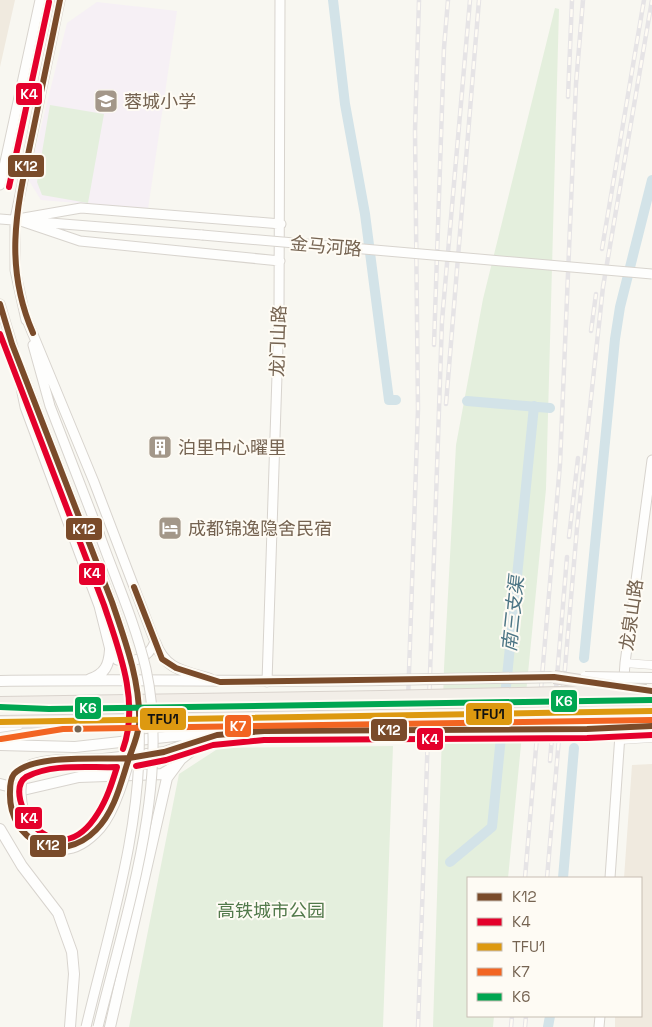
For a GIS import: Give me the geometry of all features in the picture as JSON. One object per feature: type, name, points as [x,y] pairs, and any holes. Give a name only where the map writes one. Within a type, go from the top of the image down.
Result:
[{"type":"highway","points":[[554,677],[649,691]]},
{"type":"highway","points":[[0,703],[49,700],[382,697],[649,691]]},
{"type":"highway","points":[[0,722],[652,711]]},
{"type":"highway","points":[[587,729],[652,716]]},
{"type":"main road","points":[[155,642],[162,659],[168,664],[220,682]]},
{"type":"main road","points":[[86,680],[100,676],[105,670],[109,662],[110,650]]},
{"type":"main road","points":[[0,681],[267,682],[554,677],[652,678]]},
{"type":"main road","points":[[139,725],[116,798],[109,815],[92,835],[73,845],[48,848],[27,841],[12,827],[3,807],[5,784],[12,776],[27,767],[44,762],[104,759],[164,752],[211,735],[264,731]]},
{"type":"main road","points":[[0,745],[75,747],[202,733],[264,731],[587,729],[652,726]]},
{"type":"main road","points":[[0,784],[23,790],[79,777],[162,774],[172,768],[211,735]]},
{"type":"main road","points":[[110,1027],[167,778],[172,768]]},
{"type":"main road","points":[[0,829],[22,866],[58,913],[72,952],[74,982],[70,1027]]},
{"type":"street","points":[[0,185],[40,0]]},
{"type":"street","points":[[60,0],[15,219],[15,270],[25,315],[50,406],[139,644],[146,670],[153,724],[152,772],[143,842],[98,1027]]},
{"type":"street","name":"龙门山路","points":[[267,682],[281,224],[280,0]]},
{"type":"street","points":[[15,219],[81,208],[281,224]]},
{"type":"street","name":"金马河路","points":[[0,219],[652,274]]},
{"type":"street","points":[[15,219],[80,241],[280,261]]},
{"type":"street","points":[[0,304],[12,344],[126,644],[139,725],[138,770],[130,838],[86,1027]]},
{"type":"street","points":[[12,344],[25,407],[99,606],[110,650],[117,660],[140,660],[151,652],[155,642],[94,482],[25,315]]},
{"type":"street","points":[[0,339],[12,344]]},
{"type":"street","name":"龙泉山路","points":[[610,877],[625,664],[652,460]]},
{"type":"street","points":[[625,664],[652,664]]},
{"type":"street","points":[[620,740],[652,738]]},
{"type":"lane","points":[[0,698],[49,700]]},
{"type":"lane","points":[[0,730],[62,720]]},
{"type":"shaded area","points":[[0,0],[15,0],[0,67]]},
{"type":"shaded area","name":"蓉城小学","points":[[97,2],[177,11],[148,209],[41,200],[28,179],[67,23]]},
{"type":"shaded area","points":[[652,764],[652,1027],[615,1027],[615,1017],[642,1017],[642,877],[624,877],[632,765]]},
{"type":"green space","points":[[555,8],[559,9],[546,489],[508,877],[467,877],[467,1017],[494,1017],[493,1027],[433,1027],[444,668],[456,445],[483,299]]},
{"type":"green space","points":[[50,105],[104,114],[88,203],[42,195],[37,182]]},
{"type":"green space","name":"高铁城市公园","points":[[393,746],[383,1027],[129,1027],[179,774],[219,748]]},
{"type":"waterway","points":[[333,0],[345,104],[365,214],[389,400],[396,400]]},
{"type":"waterway","points":[[584,658],[615,339],[620,307],[652,180]]},
{"type":"waterway","points":[[467,401],[550,408]]},
{"type":"waterway","name":"南三支渠","points":[[450,862],[492,827],[534,406]]},
{"type":"waterway","points":[[563,877],[574,748]]},
{"type":"waterway","points":[[548,1027],[550,1017]]},
{"type":"railway","points":[[407,730],[418,409],[415,131],[419,0]]},
{"type":"railway","points":[[434,345],[444,48],[448,0]]},
{"type":"railway","points":[[418,1027],[442,321],[470,0]]},
{"type":"railway","points":[[446,404],[479,0]]},
{"type":"railway","points":[[568,97],[572,0]]},
{"type":"railway","points":[[525,877],[560,464],[576,84],[583,0]]},
{"type":"railway","points":[[602,249],[644,0]]},
{"type":"railway","points":[[547,877],[577,528],[603,287],[652,0]]},
{"type":"railway","points":[[591,331],[596,294]]},
{"type":"railway","points":[[569,537],[578,458]]},
{"type":"railway","points":[[550,761],[567,557]]},
{"type":"railway","points":[[511,1027],[512,1017]]},
{"type":"railway","points":[[525,1027],[526,1017]]},
{"type":"transit line","name":"K12","points":[[33,333],[23,307],[18,282],[15,257],[16,232],[22,183],[60,0]]},
{"type":"transit line","name":"K4","points":[[9,187],[49,2]]},
{"type":"transit line","name":"K12","points":[[0,304],[12,344],[112,602],[127,646],[135,677],[139,709],[138,733],[129,758]]},
{"type":"transit line","name":"K4","points":[[0,334],[116,640],[128,695],[128,731],[123,749]]},
{"type":"transit line","name":"K12","points":[[134,587],[162,659],[176,668],[220,682],[554,677],[652,691]]},
{"type":"transit line","name":"K6","points":[[0,707],[49,709],[652,700]]},
{"type":"transit line","name":"TFU1","points":[[0,722],[652,711]]},
{"type":"transit line","name":"K7","points":[[1,739],[63,729],[652,720]]},
{"type":"transit line","name":"K12","points":[[129,758],[164,752],[217,735],[264,731],[587,729],[652,726]]},
{"type":"transit line","name":"K4","points":[[136,766],[166,760],[213,745],[264,740],[587,738],[652,735]]},
{"type":"transit line","name":"K12","points":[[129,758],[117,796],[108,814],[96,830],[82,841],[68,846],[53,847],[39,843],[27,835],[18,824],[12,809],[10,785],[14,774],[24,767],[52,760],[129,758]]},
{"type":"transit line","name":"K4","points":[[117,767],[101,808],[81,832],[65,839],[49,837],[36,828],[26,815],[20,800],[20,787],[26,777],[59,768],[117,767]]},
{"type":"place","name":"蓉城小学","points":[[106,101]]},
{"type":"place","name":"泊里中心曜里","points":[[160,447]]},
{"type":"place","name":"成都锦逸隐舍民宿","points":[[170,528]]}]
